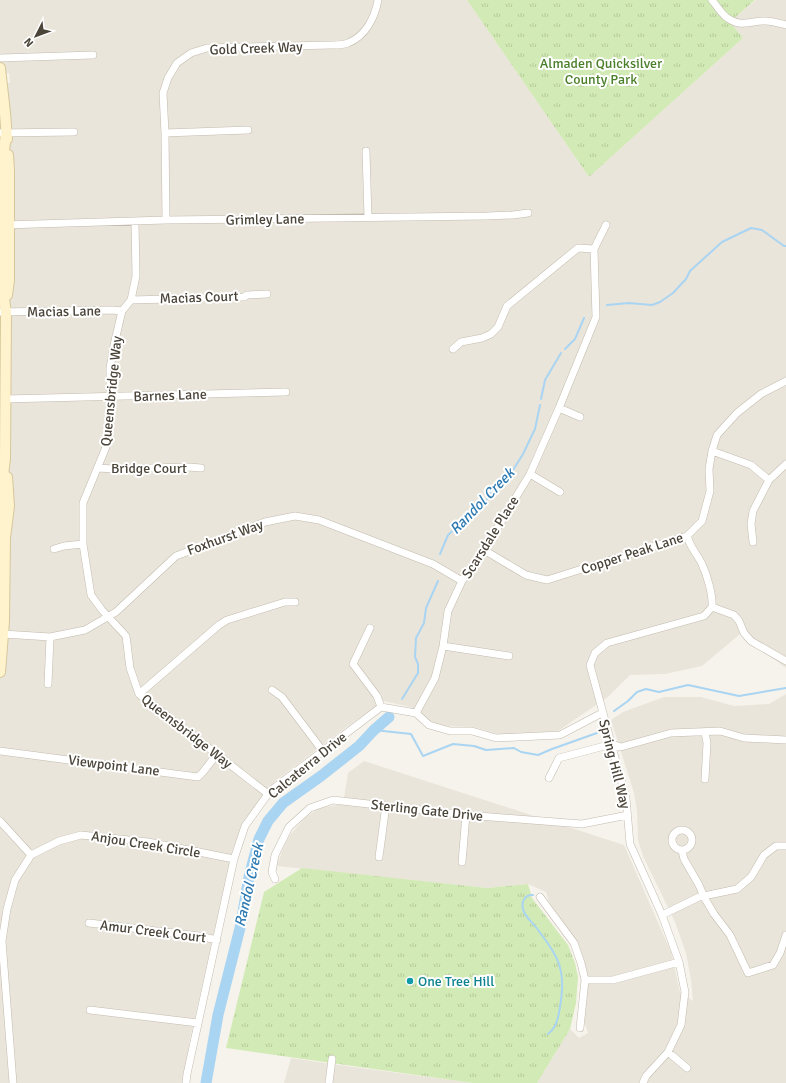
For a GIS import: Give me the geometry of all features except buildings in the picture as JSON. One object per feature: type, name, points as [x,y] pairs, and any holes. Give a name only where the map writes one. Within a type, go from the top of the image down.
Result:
[{"type":"street","name":"Gold Creek Way","points":[[166,220],[163,93],[168,78],[177,62],[191,53],[207,48],[332,46],[348,43],[362,34],[372,21],[378,0]]},
{"type":"street","points":[[712,0],[725,16],[734,21],[744,24],[764,21],[777,22],[786,25]]},
{"type":"street","points":[[0,58],[93,55]]},
{"type":"street","points":[[0,68],[5,113],[3,133],[9,170],[6,224],[9,280],[3,312],[1,506],[4,621],[1,639],[0,672]]},
{"type":"street","points":[[165,133],[248,130]]},
{"type":"street","points":[[3,133],[74,132]]},
{"type":"street","points":[[366,151],[368,218]]},
{"type":"street","name":"Grimley Lane","points":[[6,224],[513,215],[528,213]]},
{"type":"street","name":"Queensbridge Way","points":[[135,222],[136,276],[131,300],[122,311],[110,368],[110,419],[106,447],[83,503],[83,544],[90,595],[126,636],[130,668],[139,694],[268,794]]},
{"type":"street","points":[[453,349],[461,342],[482,338],[491,334],[498,327],[507,306],[578,248],[594,248],[606,225]]},
{"type":"street","name":"Scarsdale Place","points":[[416,713],[435,678],[443,646],[448,611],[462,581],[484,550],[530,474],[596,317],[594,248]]},
{"type":"street","name":"Macias Court","points":[[131,300],[244,297],[247,295],[267,294]]},
{"type":"street","name":"Macias Lane","points":[[3,312],[122,311]]},
{"type":"street","name":"Copper Peak Lane","points":[[484,550],[526,575],[547,580],[686,536],[702,521],[710,491],[709,469],[712,451],[717,435],[737,413],[761,394],[786,381]]},
{"type":"street","name":"Barnes Lane","points":[[3,392],[110,397],[286,392]]},
{"type":"street","points":[[559,408],[580,417]]},
{"type":"street","points":[[712,451],[751,465],[769,480]]},
{"type":"street","points":[[753,542],[753,511],[769,480],[786,464]]},
{"type":"street","name":"Bridge Court","points":[[98,468],[201,468]]},
{"type":"street","points":[[530,474],[560,492]]},
{"type":"street","name":"Foxhurst Way","points":[[1,639],[50,636],[86,630],[116,612],[176,556],[265,522],[295,516],[319,520],[434,564],[462,581]]},
{"type":"street","points":[[686,536],[689,544],[702,563],[713,599],[712,607],[734,615],[739,621],[744,633],[751,641],[786,661]]},
{"type":"street","points":[[54,549],[64,546],[83,544]]},
{"type":"street","points":[[139,694],[219,625],[227,620],[284,602],[295,602]]},
{"type":"street","name":"Spring Hill Way","points":[[643,1083],[646,1076],[668,1052],[681,1025],[685,992],[679,962],[662,915],[630,844],[626,798],[590,665],[596,653],[608,643],[704,616],[712,607]]},
{"type":"street","points":[[370,628],[353,664],[377,696],[381,707],[416,713],[429,725],[450,732],[472,730],[496,738],[560,735],[602,713]]},
{"type":"street","points":[[48,684],[50,636]]},
{"type":"street","points":[[443,646],[509,656]]},
{"type":"street","points":[[272,690],[282,697],[322,750]]},
{"type":"street","name":"Calcaterra Drive","points":[[186,1083],[234,859],[245,826],[268,794],[285,779],[381,707]]},
{"type":"street","points":[[549,778],[559,758],[612,744],[620,747],[671,733],[720,731],[744,738],[786,740]]},
{"type":"street","points":[[705,732],[707,743],[705,779]]},
{"type":"street","name":"Viewpoint Lane","points":[[0,751],[166,772],[190,777],[198,777],[217,754]]},
{"type":"street","name":"Sterling Gate Drive","points":[[275,879],[272,872],[275,855],[289,827],[310,808],[333,800],[466,815],[582,824],[628,815]]},
{"type":"street","points":[[379,857],[386,805]]},
{"type":"street","points":[[462,862],[466,815]]},
{"type":"street","points":[[0,821],[31,856]]},
{"type":"street","name":"Anjou Creek Circle","points":[[13,1083],[2,941],[7,909],[15,880],[31,856],[59,841],[81,835],[148,842],[234,859]]},
{"type":"street","points":[[662,915],[699,898],[737,889],[751,876],[764,854],[776,846],[786,846]]},
{"type":"street","points":[[682,851],[684,859],[700,885],[704,897],[714,914],[730,935],[748,973],[773,965],[780,953],[786,934]]},
{"type":"street","points":[[540,898],[574,943],[585,980],[580,1028]]},
{"type":"street","name":"Amur Creek Court","points":[[89,923],[199,936],[217,940]]},
{"type":"street","points":[[585,980],[613,980],[679,962]]},
{"type":"street","points":[[90,1010],[198,1024]]},
{"type":"street","points":[[668,1052],[687,1068]]},
{"type":"street","points":[[329,1083],[332,1058]]},
{"type":"shaded area","points":[[0,0],[467,0],[589,177],[743,38],[730,22],[756,0],[786,0],[786,668],[740,634],[702,666],[665,674],[630,675],[608,697],[558,731],[501,735],[474,727],[442,726],[427,720],[410,707],[384,701],[352,723],[274,782],[244,822],[233,848],[190,1039],[183,1083],[0,1083],[0,83],[10,83],[9,73],[0,73]]},
{"type":"shaded area","points":[[786,694],[786,1083],[537,1083],[570,1029],[579,1038],[588,1033],[583,1018],[587,971],[575,939],[549,902],[546,892],[528,884],[487,888],[277,866],[290,835],[305,818],[319,808],[343,804],[348,773],[364,761],[624,845],[671,952],[680,992],[693,1001],[686,953],[675,922],[643,856],[638,840],[637,811],[634,793],[611,720],[623,712],[664,697],[701,697],[734,706],[769,704]]},
{"type":"shaded area","points":[[291,1058],[331,1064],[473,1083],[284,1083]]},
{"type":"green space","name":"Almaden Quicksilver County Park","points":[[467,0],[755,0],[730,22],[743,38],[589,177]]},
{"type":"green space","points":[[302,868],[487,888],[528,884],[532,898],[568,945],[575,963],[578,977],[576,1003],[570,1029],[537,1083],[473,1083],[226,1048],[264,892]]},
{"type":"waterway","name":"Randol Creek","points":[[607,305],[629,303],[652,305],[660,302],[673,293],[686,279],[690,271],[722,242],[751,228],[762,230],[786,246]]},
{"type":"waterway","name":"Randol Creek","points":[[565,349],[575,339],[584,318]]},
{"type":"waterway","name":"Randol Creek","points":[[541,399],[545,380],[561,353]]},
{"type":"waterway","name":"Randol Creek","points":[[440,554],[448,535],[485,502],[503,476],[513,470],[523,454],[535,429],[540,405]]},
{"type":"waterway","name":"Randol Creek","points":[[402,699],[418,673],[418,664],[415,657],[416,638],[424,623],[426,608],[438,581]]},
{"type":"waterway","points":[[614,711],[628,701],[637,692],[646,689],[659,692],[688,685],[739,696],[786,688]]},
{"type":"waterway","name":"Randol Creek","points":[[206,1083],[218,1015],[241,924],[249,877],[259,839],[268,821],[283,803],[359,746],[389,717]]},
{"type":"waterway","points":[[374,730],[411,734],[423,756],[453,744],[474,746],[486,750],[514,748],[521,752],[538,755],[597,733]]},
{"type":"waterway","points":[[533,895],[530,895],[524,899],[524,912],[550,946],[559,964],[561,973],[562,994],[559,1015],[557,1022],[548,1034]]},
{"type":"place","name":"One Tree Hill","points":[[410,981]]}]
